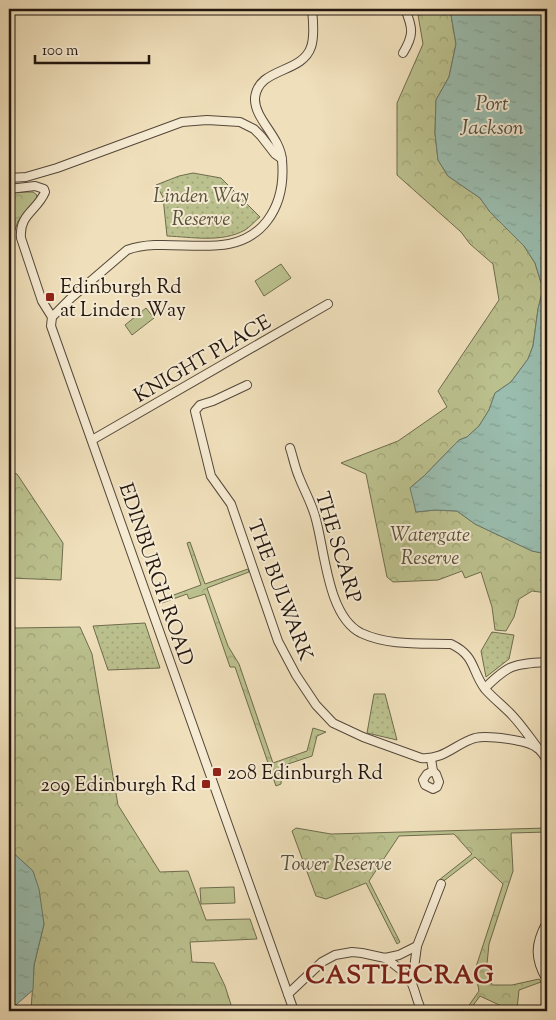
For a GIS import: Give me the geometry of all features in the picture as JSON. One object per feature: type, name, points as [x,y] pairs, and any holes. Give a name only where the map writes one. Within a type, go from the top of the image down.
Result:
[{"type":"street","points":[[52,317],[71,298],[127,250],[138,246],[154,244],[214,246],[231,244],[245,240],[260,230],[271,216],[279,199],[282,181],[282,159],[276,140],[256,108],[255,98],[262,82],[268,77],[297,63],[308,53],[312,46],[312,9]]},
{"type":"street","points":[[403,54],[412,36],[412,26],[405,9]]},
{"type":"street","points":[[9,178],[26,177],[57,168],[182,122],[207,120],[240,122],[254,129],[275,154],[282,159]]},
{"type":"street","name":"EDINBURGH ROAD","points":[[9,189],[35,186],[41,187],[45,192],[22,222],[21,238],[42,301],[52,317],[51,326],[294,1011]]},
{"type":"street","name":"KNIGHT PLACE","points":[[92,440],[328,304]]},
{"type":"street","name":"THE BULWARK","points":[[247,385],[200,405],[195,411],[211,476],[231,504],[278,641],[296,675],[316,705],[333,723],[363,737],[421,758],[431,759]]},
{"type":"street","name":"THE SCARP","points":[[290,448],[298,476],[315,515],[334,597],[343,616],[359,632],[376,638],[393,642],[452,644],[460,648],[467,654],[485,688],[522,727],[536,747]]},
{"type":"street","points":[[485,688],[502,672],[518,664],[546,662]]},
{"type":"street","points":[[433,771],[431,759],[439,757],[475,738],[486,736],[516,741],[536,747],[547,760]]},
{"type":"street","points":[[422,1011],[412,982],[415,955],[441,884]]},
{"type":"street","points":[[547,922],[538,945],[538,958],[541,970],[547,980]]},
{"type":"street","points":[[385,958],[399,955],[417,946]]},
{"type":"street","points":[[288,994],[322,962],[335,956],[352,952],[385,958],[397,966],[412,982]]},
{"type":"green space","name":"Watergate Reserve","points":[[417,9],[450,9],[456,44],[449,77],[436,100],[435,133],[438,160],[448,176],[480,198],[490,212],[524,246],[535,263],[543,289],[533,346],[528,359],[511,382],[495,393],[489,410],[479,426],[467,437],[459,440],[411,487],[416,512],[435,510],[457,511],[475,524],[532,551],[547,554],[547,593],[532,591],[519,599],[514,617],[506,631],[495,630],[492,607],[481,572],[465,578],[462,571],[438,580],[393,582],[387,577],[366,474],[341,463],[398,441],[447,407],[438,391],[499,300],[493,264],[470,244],[461,232],[397,175],[397,103],[423,44]]},
{"type":"green space","name":"Linden Way Reserve","points":[[193,173],[221,178],[260,217],[245,230],[227,237],[167,236],[163,197],[156,185]]},
{"type":"green space","points":[[33,192],[37,195],[36,200],[18,221],[13,236],[9,239],[9,193]]},
{"type":"green space","points":[[281,264],[291,278],[264,296],[255,281]]},
{"type":"green space","points":[[146,308],[154,318],[132,335],[125,325]]},
{"type":"green space","points":[[9,472],[17,474],[63,543],[61,580],[9,578]]},
{"type":"green space","points":[[190,542],[205,584],[248,569],[249,572],[207,588],[228,646],[239,664],[273,763],[307,751],[313,728],[326,732],[317,736],[312,756],[282,766],[281,784],[276,786],[235,667],[230,667],[205,594],[189,599],[187,594],[162,603],[160,600],[201,585],[187,543]]},
{"type":"green space","points":[[9,602],[15,628],[80,627],[92,654],[118,805],[160,872],[188,871],[206,920],[250,919],[257,939],[190,942],[192,962],[214,963],[225,986],[233,1011],[31,1011],[34,965],[44,924],[33,871],[9,849]]},
{"type":"green space","points":[[145,623],[160,668],[108,670],[93,626]]},
{"type":"green space","points":[[492,632],[514,635],[509,659],[486,677],[481,651]]},
{"type":"green space","points":[[374,694],[385,694],[397,740],[367,733]]},
{"type":"green space","name":"Tower Reserve","points":[[296,828],[331,834],[547,828],[547,832],[511,833],[513,871],[489,944],[487,964],[492,985],[512,985],[539,979],[541,982],[519,990],[517,1009],[520,1011],[512,1011],[480,996],[469,1011],[465,1011],[479,991],[475,970],[503,884],[475,857],[441,883],[439,880],[472,854],[454,834],[399,836],[369,881],[400,942],[397,944],[366,883],[326,899],[316,896],[292,831]]},
{"type":"green space","points":[[234,887],[235,903],[201,904],[200,888]]},
{"type":"water","name":"Port Jackson","points":[[450,9],[547,9],[547,554],[532,551],[475,524],[457,511],[435,510],[416,512],[410,488],[459,440],[467,437],[479,426],[489,410],[495,393],[511,382],[528,359],[533,346],[543,289],[535,263],[524,246],[490,212],[480,198],[448,176],[438,160],[435,133],[436,100],[449,77],[456,44]]},
{"type":"water","points":[[9,849],[33,871],[39,889],[44,924],[34,965],[33,990],[9,1011]]},
{"type":"place","name":"Edinburgh Rd at Linden Way","points":[[50,297]]},
{"type":"place","name":"208 Edinburgh Rd","points":[[217,772]]},
{"type":"place","name":"209 Edinburgh Rd","points":[[206,784]]},
{"type":"district","name":"CASTLECRAG","points":[[400,974]]}]
